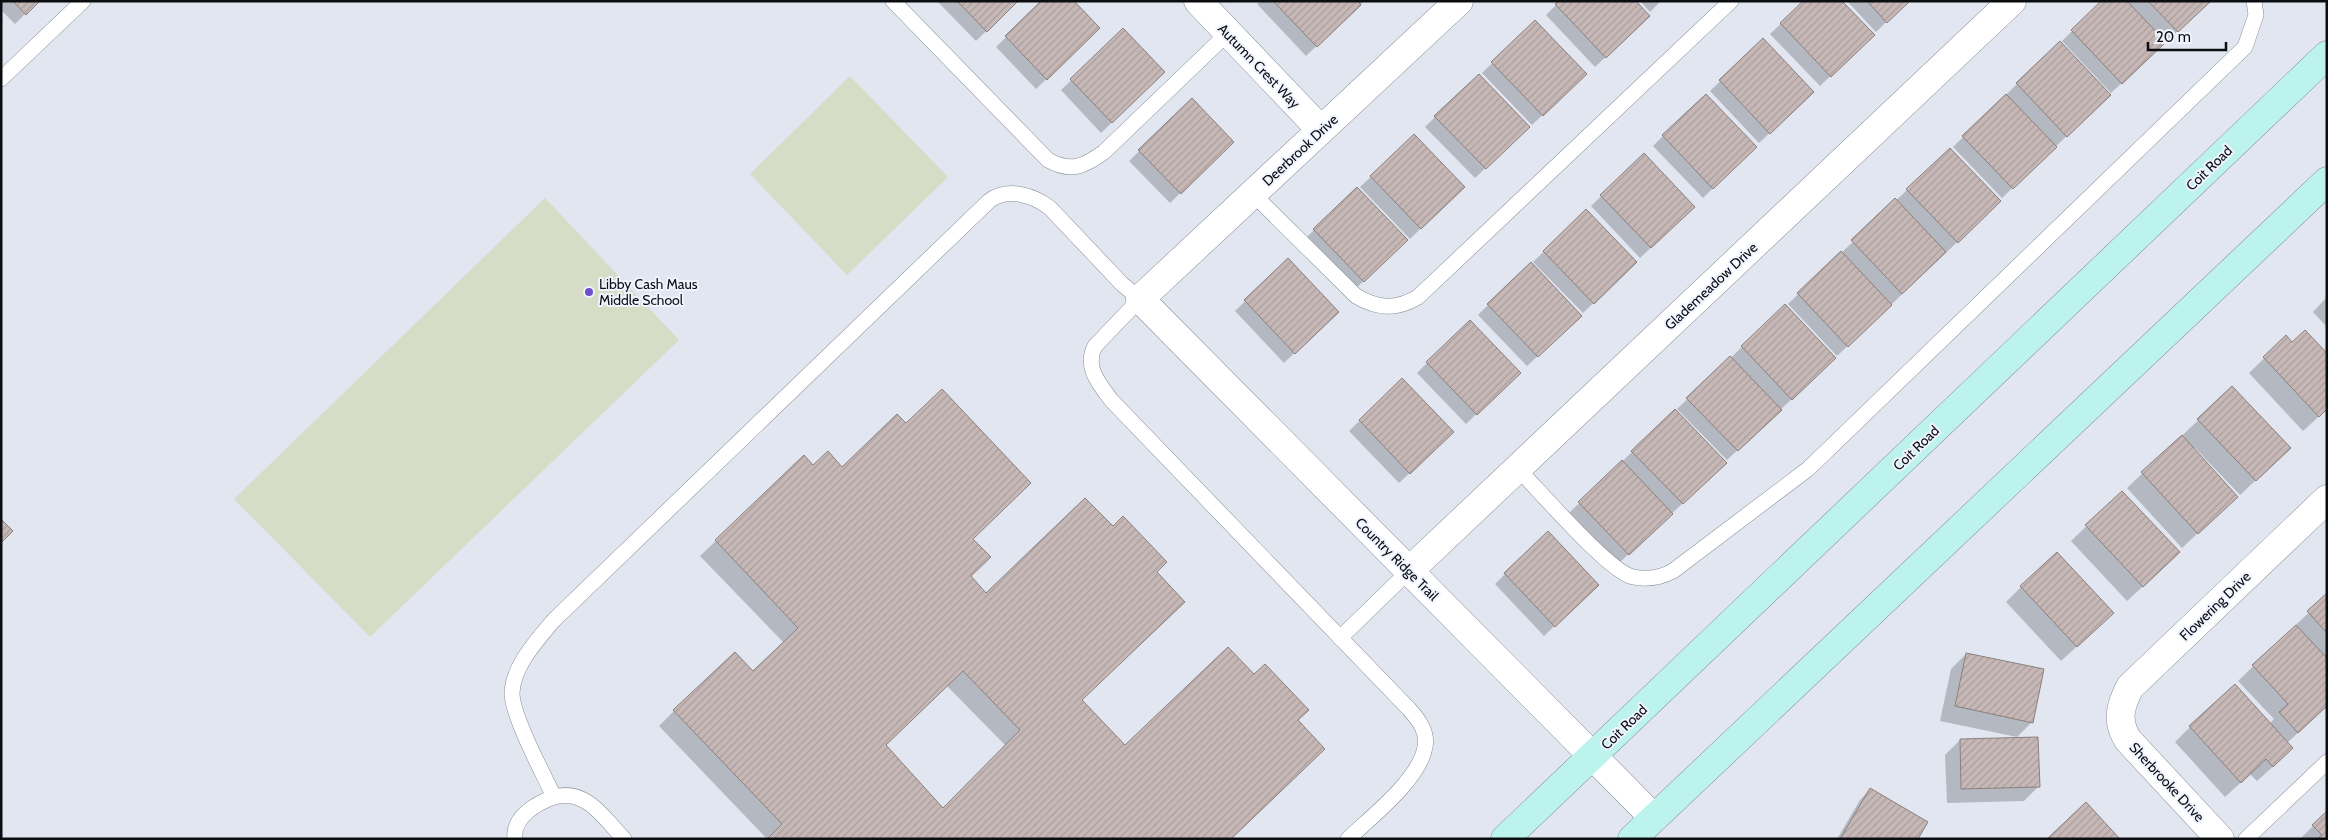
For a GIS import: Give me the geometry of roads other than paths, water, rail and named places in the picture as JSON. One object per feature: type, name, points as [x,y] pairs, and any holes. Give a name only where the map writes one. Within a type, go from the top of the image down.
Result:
[{"type":"main road","name":"Coit Road","points":[[1505,839],[2327,55]]},
{"type":"main road","points":[[1632,839],[2327,181]]},
{"type":"street","name":"Autumn Crest Way","points":[[1198,1],[1321,130]]},
{"type":"street","name":"Deerbrook Drive","points":[[1140,299],[1459,1]]},
{"type":"street","name":"Glademeadow Drive","points":[[1410,571],[2012,1]]},
{"type":"street","name":"Country Ridge Trail","points":[[1140,299],[1654,818]]},
{"type":"street","name":"Flowering Drive","points":[[2120,721],[2122,703],[2130,687],[2327,499]]},
{"type":"street","name":"Sherbrooke Drive","points":[[2120,721],[2122,730],[2128,740],[2220,839]]},
{"type":"lane","points":[[1,80],[83,1]]},
{"type":"lane","points":[[893,1],[1048,160],[1058,166],[1086,165],[1104,152],[1228,33]]},
{"type":"lane","points":[[1254,194],[1356,296],[1366,302],[1386,308],[1407,304],[1418,297],[1731,1]]},
{"type":"lane","points":[[1518,469],[1598,553],[1615,567],[1631,577],[1658,579],[1673,571],[1808,469],[2245,47],[2256,15],[2254,1]]},
{"type":"lane","points":[[554,797],[523,729],[512,694],[519,670],[526,655],[554,620],[993,198],[1018,194],[1040,201],[1050,208],[1122,284],[1140,299],[1095,346],[1090,362],[1100,385],[1112,400],[1418,719],[1426,741],[1422,756],[1413,772],[1348,839]]},
{"type":"lane","points":[[1340,638],[1410,571]]},
{"type":"lane","points":[[2246,839],[2327,762]]},
{"type":"lane","points":[[515,839],[514,832],[524,814],[541,802],[554,797],[574,796],[589,802],[624,839]]},
{"type":"place","name":"Libby Cash Maus Middle School","points":[[589,292]]}]
